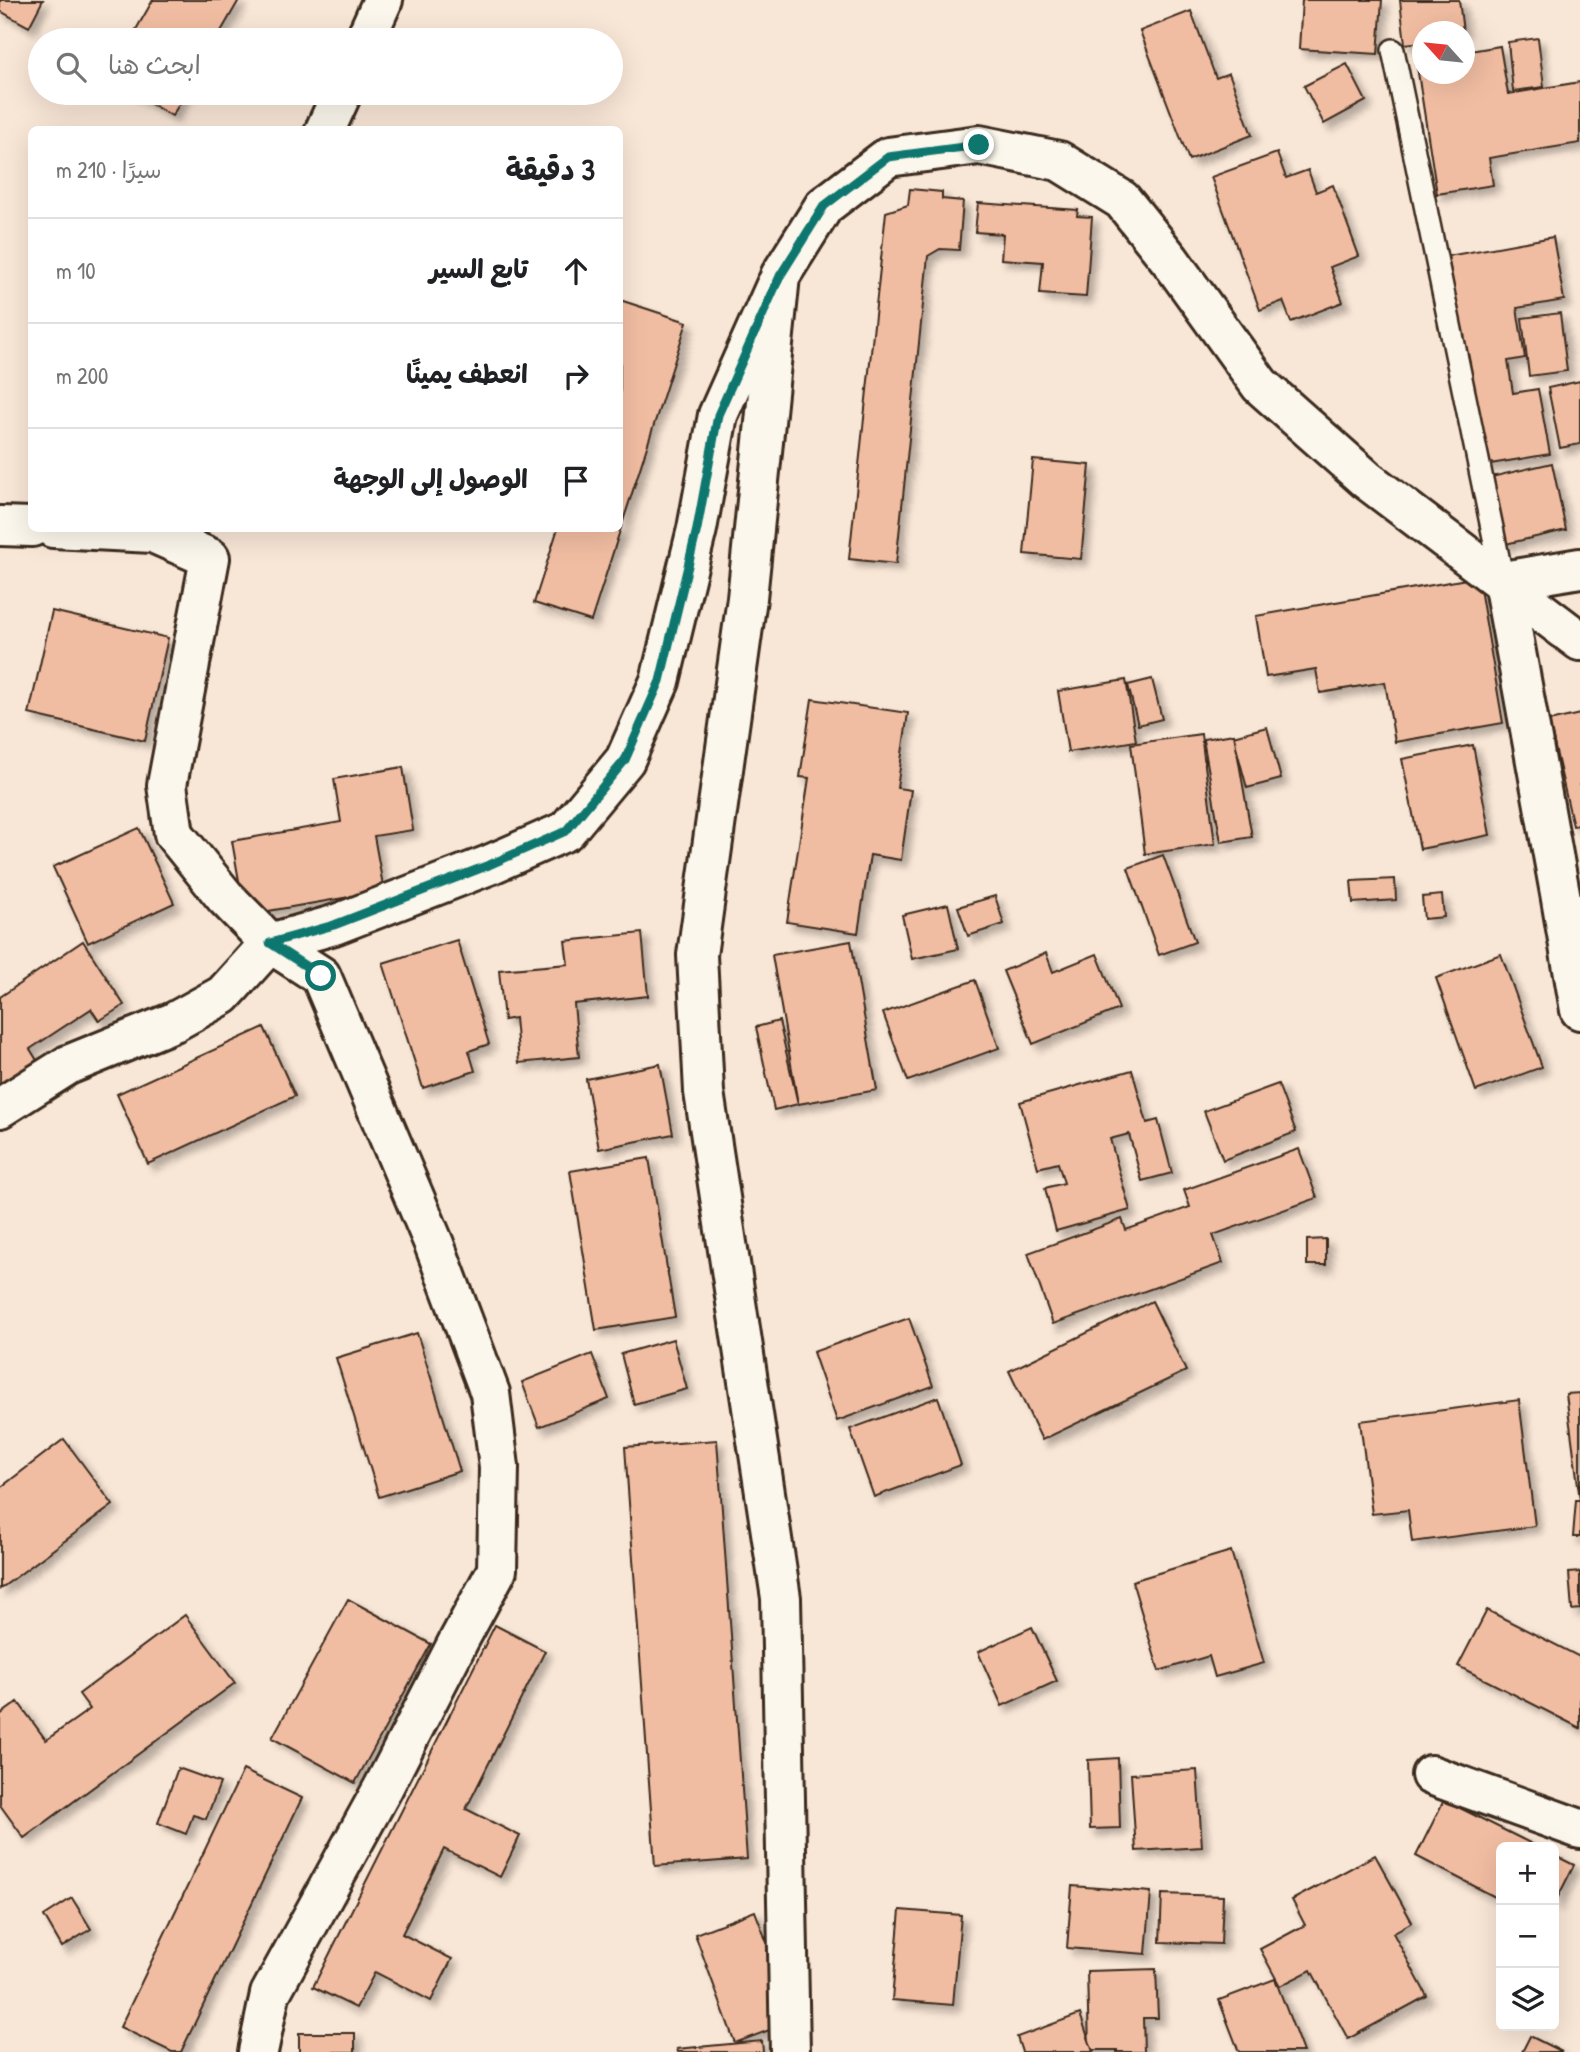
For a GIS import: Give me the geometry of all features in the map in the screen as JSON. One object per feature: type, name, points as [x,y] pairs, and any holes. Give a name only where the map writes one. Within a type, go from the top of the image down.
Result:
[{"type":"street","points":[[370,28],[383,0]]},
{"type":"street","points":[[327,126],[336,105]]},
{"type":"street","points":[[0,1108],[68,1065],[174,1022],[223,995],[270,943],[334,925],[489,865],[566,831],[625,760],[660,681],[697,529],[718,415],[780,276],[824,206],[888,157],[979,145],[1059,161],[1122,201],[1170,260],[1260,385],[1367,481],[1580,641]]},
{"type":"street","points":[[780,276],[747,598],[696,955],[704,1092],[781,1598],[790,2052]]},
{"type":"street","points":[[0,526],[28,527]]},
{"type":"street","points":[[133,532],[213,543],[167,785],[174,834],[225,897],[270,943],[321,976],[434,1244],[489,1393],[499,1467],[497,1570],[458,1640],[383,1788],[270,1994],[258,2052]]},
{"type":"street","points":[[1503,581],[1580,568]]},
{"type":"street","points":[[1503,581],[1570,902],[1580,1010]]},
{"type":"street","points":[[1431,1775],[1580,1829]]},
{"type":"lane","points":[[1393,50],[1503,581]]},
{"type":"building","points":[[0,0],[43,0],[29,27],[0,11]]},
{"type":"building","points":[[153,0],[239,0],[223,28],[137,28]]},
{"type":"building","points":[[1302,0],[1382,0],[1378,54],[1299,49]]},
{"type":"building","points":[[1400,0],[1459,0],[1462,21],[1412,21],[1412,43],[1405,44]]},
{"type":"building","points":[[1191,11],[1216,78],[1229,73],[1252,135],[1189,160],[1140,31]]},
{"type":"building","points":[[1538,38],[1544,87],[1513,91],[1508,42]]},
{"type":"building","points":[[1500,46],[1508,94],[1580,82],[1580,143],[1489,158],[1493,185],[1437,194],[1420,84],[1475,84],[1475,50]]},
{"type":"building","points":[[1347,64],[1366,101],[1324,124],[1304,86]]},
{"type":"building","points":[[153,105],[179,105],[172,116]]},
{"type":"building","points":[[1277,153],[1286,178],[1308,170],[1316,192],[1333,185],[1359,256],[1330,267],[1343,302],[1291,322],[1283,301],[1260,310],[1211,177]]},
{"type":"building","points":[[910,189],[942,192],[942,199],[963,201],[959,250],[940,249],[928,256],[896,564],[849,559],[886,212],[908,205]]},
{"type":"building","points":[[978,203],[1078,210],[1077,216],[1092,217],[1086,297],[1040,294],[1043,262],[1001,259],[1003,234],[975,232]]},
{"type":"building","points":[[1553,237],[1564,300],[1517,308],[1525,358],[1508,361],[1513,393],[1538,389],[1550,454],[1484,465],[1448,256]]},
{"type":"building","points":[[623,301],[687,322],[623,521]]},
{"type":"building","points":[[1560,313],[1567,371],[1529,376],[1522,318]]},
{"type":"building","points":[[1580,381],[1580,444],[1560,448],[1548,388]]},
{"type":"building","points":[[1033,460],[1090,465],[1081,559],[1024,554]]},
{"type":"building","points":[[1552,463],[1566,530],[1501,545],[1487,478]]},
{"type":"building","points":[[557,532],[620,532],[591,621],[534,603]]},
{"type":"building","points":[[1478,577],[1503,723],[1395,742],[1385,682],[1320,693],[1316,669],[1266,677],[1256,616]]},
{"type":"building","points":[[52,611],[168,638],[145,741],[29,714]]},
{"type":"building","points":[[1152,679],[1162,719],[1138,725],[1128,685]]},
{"type":"building","points":[[1126,680],[1136,741],[1068,752],[1058,691]]},
{"type":"building","points":[[812,699],[908,713],[897,788],[911,790],[901,860],[870,855],[858,933],[787,922],[809,778],[800,777]]},
{"type":"building","points":[[1580,714],[1580,825],[1573,826],[1549,721]]},
{"type":"building","points":[[1267,727],[1281,779],[1247,788],[1233,736]]},
{"type":"building","points":[[1201,734],[1215,844],[1145,854],[1131,744]]},
{"type":"building","points":[[1234,734],[1252,837],[1221,842],[1203,739]]},
{"type":"building","points":[[1473,745],[1490,835],[1420,849],[1402,759]]},
{"type":"building","points":[[403,767],[413,830],[374,836],[384,891],[245,915],[232,841],[341,822],[334,779]]},
{"type":"building","points":[[139,828],[174,903],[88,943],[53,867]]},
{"type":"building","points":[[1163,855],[1195,942],[1159,955],[1128,868]]},
{"type":"building","points":[[1395,879],[1396,900],[1353,903],[1351,881]]},
{"type":"building","points":[[1442,895],[1444,917],[1424,919],[1422,897]]},
{"type":"building","points":[[995,896],[1004,924],[968,936],[958,907]]},
{"type":"building","points":[[948,904],[958,949],[912,959],[902,915]]},
{"type":"building","points":[[642,933],[648,996],[574,1004],[579,1057],[519,1063],[515,1018],[504,1020],[499,970],[568,964],[565,941]]},
{"type":"building","points":[[457,940],[489,1044],[469,1051],[475,1071],[423,1088],[383,963]]},
{"type":"building","points":[[83,941],[124,1005],[99,1021],[91,1009],[30,1049],[38,1062],[0,1086],[0,997]]},
{"type":"building","points":[[851,941],[877,1090],[798,1104],[772,955]]},
{"type":"building","points":[[1046,953],[1053,972],[1097,954],[1119,1009],[1033,1044],[1003,971]]},
{"type":"building","points":[[1501,954],[1542,1067],[1476,1091],[1436,978]]},
{"type":"building","points":[[975,980],[999,1048],[908,1081],[883,1013]]},
{"type":"building","points":[[779,1021],[798,1104],[774,1110],[756,1027]]},
{"type":"building","points":[[264,1027],[295,1096],[148,1164],[117,1094]]},
{"type":"building","points":[[660,1064],[673,1134],[599,1149],[586,1079]]},
{"type":"building","points":[[1132,1070],[1147,1123],[1158,1120],[1172,1173],[1142,1181],[1129,1134],[1110,1139],[1130,1210],[1056,1231],[1045,1188],[1064,1183],[1058,1163],[1038,1168],[1020,1102]]},
{"type":"building","points":[[1278,1084],[1296,1132],[1223,1160],[1204,1111]]},
{"type":"building","points":[[1299,1149],[1317,1198],[1213,1235],[1223,1263],[1053,1324],[1028,1253],[1122,1219],[1126,1230],[1190,1207],[1184,1190]]},
{"type":"building","points":[[649,1158],[675,1317],[596,1330],[570,1171]]},
{"type":"building","points":[[1326,1239],[1326,1265],[1307,1265],[1307,1240]]},
{"type":"building","points":[[1152,1301],[1186,1371],[1042,1440],[1009,1371]]},
{"type":"building","points":[[909,1318],[933,1386],[837,1421],[813,1352]]},
{"type":"building","points":[[417,1333],[460,1471],[379,1497],[336,1358]]},
{"type":"building","points":[[673,1339],[687,1389],[634,1404],[621,1354]]},
{"type":"building","points":[[592,1354],[609,1399],[539,1427],[522,1382]]},
{"type":"building","points":[[1580,1393],[1580,1500],[1566,1394]]},
{"type":"building","points":[[938,1397],[961,1465],[874,1497],[850,1429]]},
{"type":"building","points":[[1519,1400],[1535,1526],[1412,1542],[1408,1510],[1372,1514],[1360,1421]]},
{"type":"building","points":[[64,1439],[113,1505],[0,1589],[0,1488]]},
{"type":"building","points":[[717,1440],[747,1859],[655,1866],[625,1447]]},
{"type":"building","points":[[1576,1500],[1580,1500],[1580,1537],[1573,1537]]},
{"type":"building","points":[[1231,1551],[1264,1663],[1215,1677],[1209,1656],[1159,1671],[1132,1581]]},
{"type":"building","points":[[1580,1572],[1580,1609],[1572,1610],[1569,1573]]},
{"type":"building","points":[[348,1599],[431,1644],[355,1783],[272,1738]]},
{"type":"building","points":[[1487,1610],[1580,1657],[1580,1728],[1458,1666]]},
{"type":"building","points":[[185,1615],[235,1683],[24,1838],[0,1805],[0,1715],[18,1702],[46,1740],[90,1709],[79,1694]]},
{"type":"building","points":[[495,1625],[545,1651],[466,1809],[520,1836],[500,1877],[444,1849],[402,1934],[452,1959],[431,2001],[375,1972],[356,2008],[313,1987]]},
{"type":"building","points":[[1032,1627],[1057,1681],[1002,1706],[978,1652]]},
{"type":"building","points":[[1118,1758],[1120,1828],[1090,1829],[1088,1760]]},
{"type":"building","points":[[178,1768],[220,1783],[206,1819],[193,1815],[186,1834],[158,1823]]},
{"type":"building","points":[[243,1770],[302,1798],[181,2052],[172,2052],[120,2027]]},
{"type":"building","points":[[1197,1770],[1202,1847],[1136,1851],[1131,1774]]},
{"type":"building","points":[[1444,1800],[1528,1842],[1496,1842],[1496,1897],[1416,1856]]},
{"type":"building","points":[[1375,1855],[1412,1922],[1393,1933],[1427,1996],[1348,2039],[1311,1970],[1280,1986],[1260,1949],[1305,1925],[1292,1900]]},
{"type":"building","points":[[1559,1858],[1574,1865],[1559,1895]]},
{"type":"building","points":[[1072,1886],[1151,1892],[1146,1954],[1067,1948]]},
{"type":"building","points":[[1162,1894],[1223,1896],[1221,1944],[1160,1942]]},
{"type":"building","points":[[72,1898],[91,1929],[62,1947],[44,1916]]},
{"type":"building","points":[[900,1910],[961,1915],[953,2005],[892,2000]]},
{"type":"building","points":[[755,1911],[796,2020],[735,2043],[695,1934]]},
{"type":"building","points":[[1156,1969],[1158,2018],[1143,2018],[1144,2052],[1089,2050],[1087,1971]]},
{"type":"building","points":[[1275,1979],[1303,2052],[1239,2052],[1219,2000]]},
{"type":"building","points":[[1080,2014],[1093,2052],[1022,2052],[1017,2037]]},
{"type":"building","points":[[299,2033],[355,2033],[355,2052],[299,2052]]},
{"type":"building","points":[[1530,2036],[1562,2052],[1522,2052]]},
{"type":"building","points":[[762,2041],[763,2052],[678,2052],[677,2049]]},
{"type":"route","points":[[321,976],[270,943],[334,925],[489,865],[566,831],[625,760],[660,681],[697,529],[718,415],[780,276],[824,206],[888,157],[979,145]]}]
